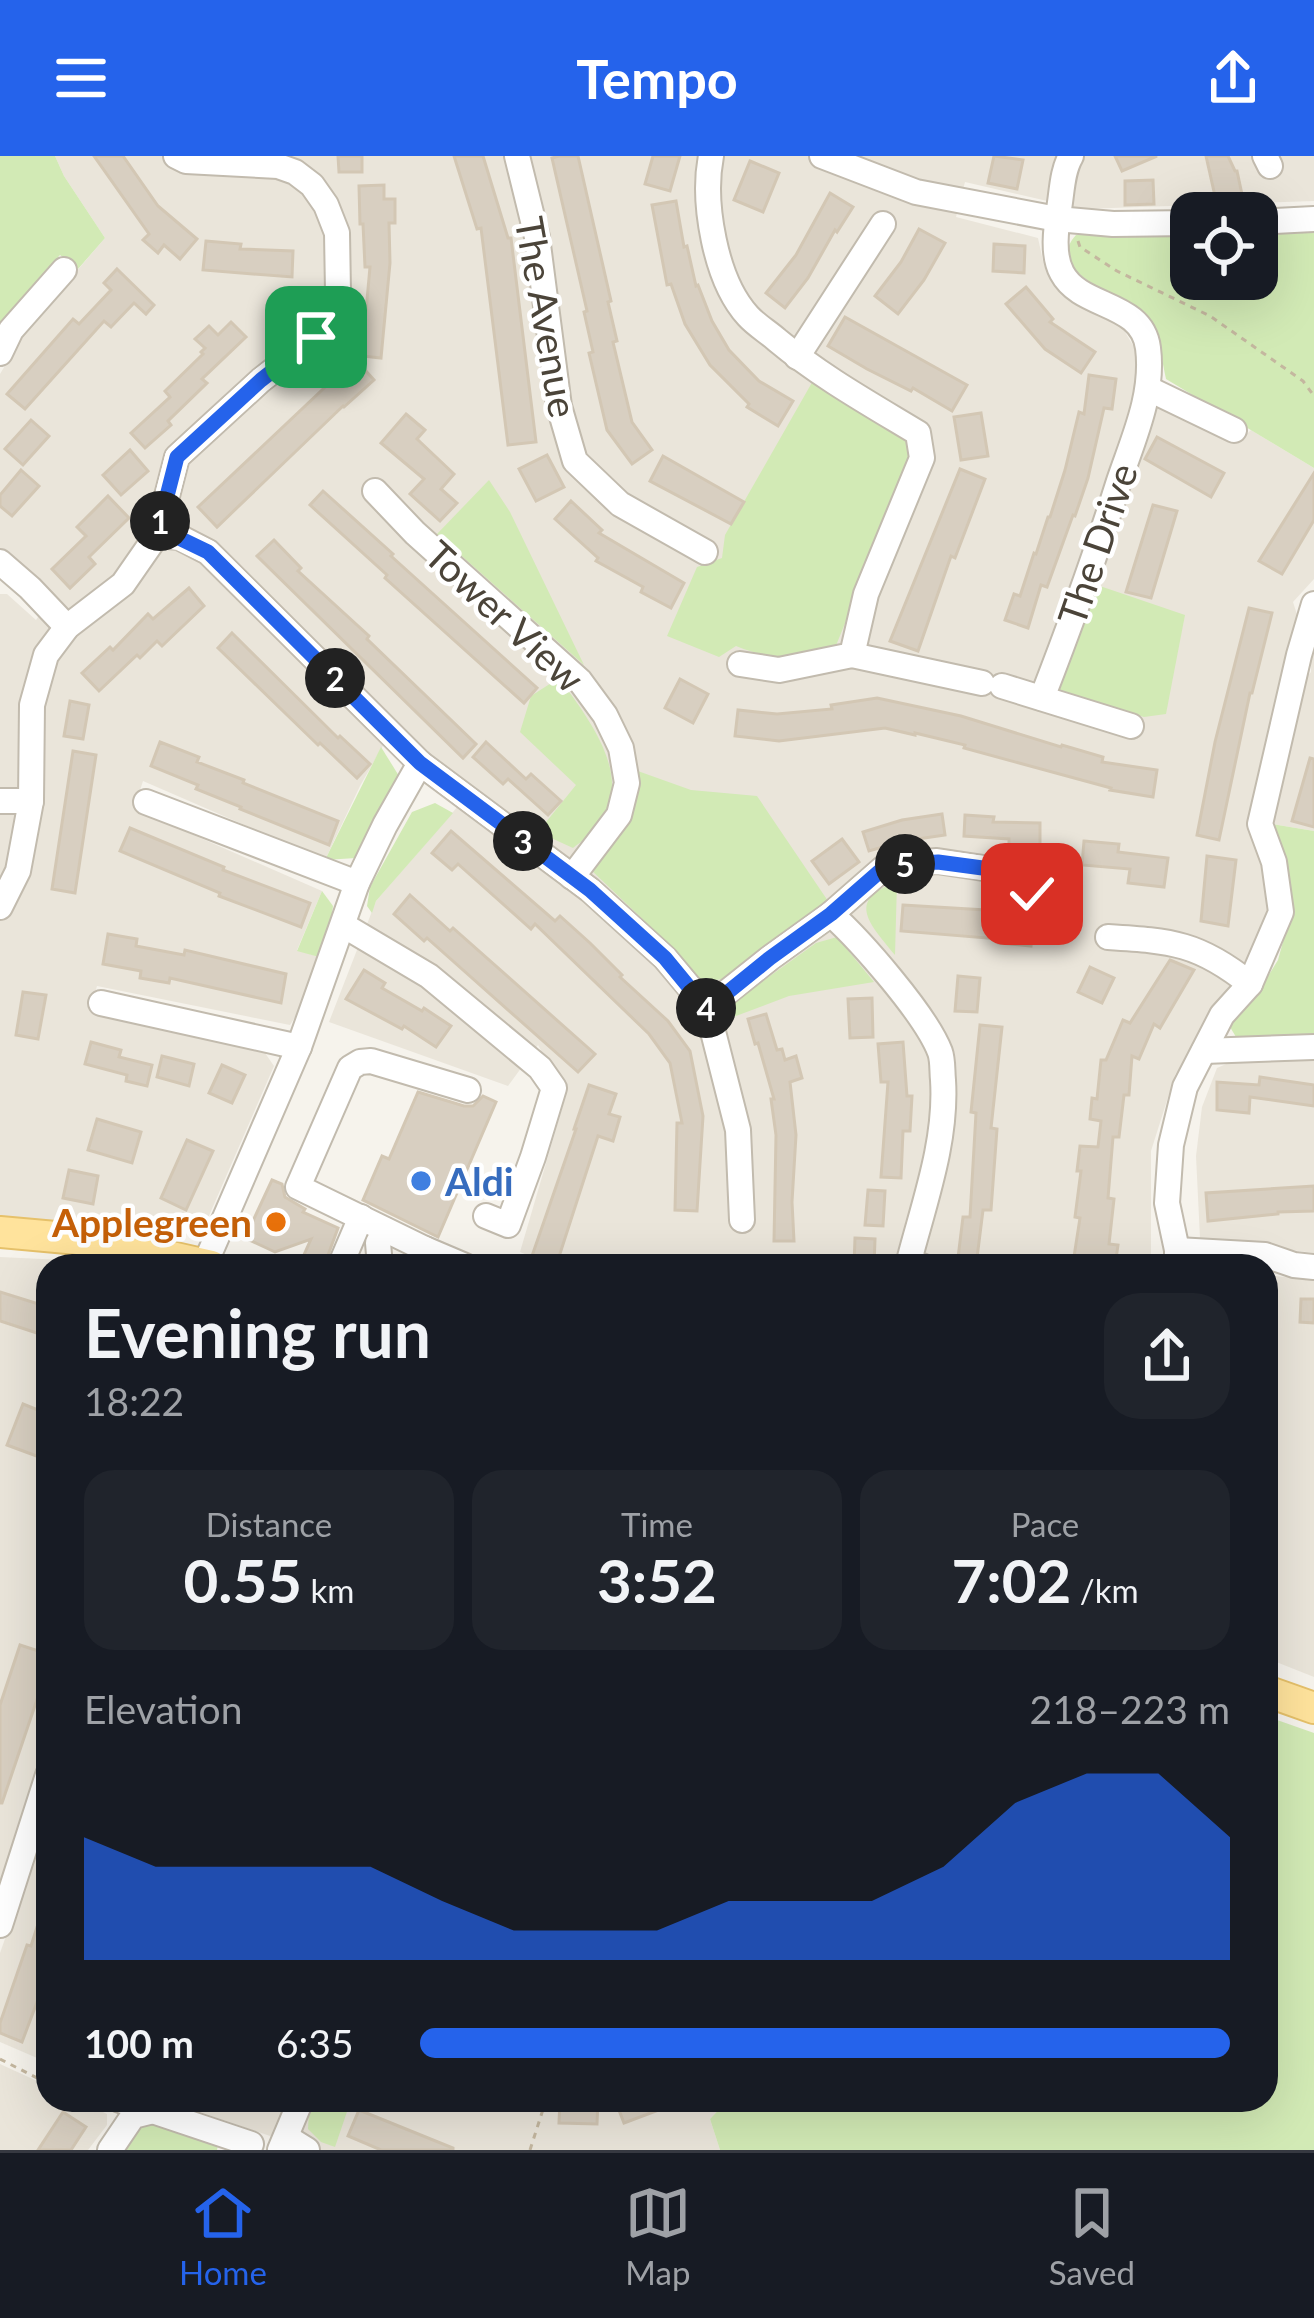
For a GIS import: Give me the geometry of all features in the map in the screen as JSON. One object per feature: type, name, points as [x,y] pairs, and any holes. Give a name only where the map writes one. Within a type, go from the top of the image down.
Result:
[{"type":"main road","points":[[0,1232],[100,1241],[158,1254]]},
{"type":"main road","points":[[1278,1695],[1314,1708]]},
{"type":"street","points":[[0,908],[18,871],[31,801],[32,705],[46,655],[67,626],[123,584],[157,535],[177,457],[316,337],[331,316],[338,292],[337,233],[312,185],[278,166],[186,161],[176,156]]},
{"type":"street","name":"The Avenue","points":[[517,156],[537,237],[559,406],[575,461],[620,505],[705,553]]},
{"type":"street","points":[[711,156],[709,213],[718,254],[747,315],[797,357],[918,433],[922,458],[866,594],[852,656]]},
{"type":"street","points":[[823,156],[916,192],[1064,220],[1170,223]]},
{"type":"street","points":[[1064,220],[1066,164],[1071,156]]},
{"type":"street","points":[[1278,222],[1314,219]]},
{"type":"street","name":"The Drive","points":[[1042,698],[1084,590],[1149,388],[1148,341],[1128,314],[1080,292],[1061,272],[1055,243],[1064,220]]},
{"type":"street","points":[[797,357],[883,224]]},
{"type":"street","points":[[0,352],[11,330],[64,269]]},
{"type":"street","points":[[1149,388],[1234,430]]},
{"type":"street","name":"Tower View","points":[[375,491],[415,533],[580,681],[605,715],[621,748],[627,783],[619,815],[572,877]]},
{"type":"street","points":[[157,535],[179,538],[208,552],[420,763],[572,877],[665,958],[707,1009],[738,1130],[742,1220]]},
{"type":"street","points":[[0,562],[67,626]]},
{"type":"street","points":[[1176,1254],[1167,1203],[1172,1145],[1185,1087],[1222,1015],[1250,984],[1281,912],[1274,862],[1260,824],[1314,604]]},
{"type":"street","points":[[740,664],[779,670],[852,656],[992,684],[1131,726]]},
{"type":"street","points":[[213,1254],[299,1047],[357,884],[420,763]]},
{"type":"street","points":[[0,800],[31,801]]},
{"type":"street","points":[[146,802],[357,884]]},
{"type":"street","points":[[707,1009],[887,865],[938,862],[990,869],[1032,894]]},
{"type":"street","points":[[831,914],[853,933],[915,1011],[941,1054],[945,1107],[910,1254]]},
{"type":"street","points":[[343,925],[429,976],[540,1068],[554,1088],[508,1225],[486,1216]]},
{"type":"street","points":[[1108,938],[1172,941],[1223,963],[1250,984]]},
{"type":"street","points":[[101,1003],[299,1047]]},
{"type":"street","points":[[1204,1051],[1314,1047]]},
{"type":"street","points":[[417,1254],[385,1230],[298,1187],[350,1068],[360,1062],[371,1060],[468,1090]]},
{"type":"street","points":[[345,1254],[361,1217]]},
{"type":"street","points":[[379,1254],[385,1230]]},
{"type":"street","points":[[1278,1259],[1314,1267]]},
{"type":"street","points":[[0,1924],[36,1812]]},
{"type":"street","points":[[110,2150],[133,2116],[148,2112],[237,2144]]},
{"type":"street","points":[[291,2146],[298,2112]]},
{"type":"path","points":[[1064,220],[1080,247],[1117,272],[1210,316],[1303,381],[1314,397]]},
{"type":"path","points":[[0,2059],[36,2077]]},
{"type":"path","points":[[530,2150],[542,2112]]},
{"type":"shaded area","points":[[55,156],[1314,156],[1314,201],[1278,202],[1278,192],[1170,192],[1170,206],[1082,209],[965,182],[956,217],[1038,238],[1043,261],[1072,297],[1119,322],[1137,352],[1138,389],[1237,443],[1251,430],[1314,468],[1314,579],[1293,602],[1299,621],[1314,623],[1314,831],[1272,824],[1304,680],[1311,672],[1305,656],[1284,660],[1251,821],[1272,888],[1257,956],[1175,1075],[1151,1151],[1151,1254],[520,1252],[566,1095],[538,1045],[508,1086],[329,1022],[376,901],[472,790],[396,723],[325,860],[143,781],[134,809],[322,891],[297,950],[319,957],[290,1025],[97,986],[91,1007],[265,1053],[274,1066],[208,1218],[181,1229],[0,1218],[0,594],[7,594],[36,620],[51,598],[0,549],[0,374],[27,329],[105,238]]},
{"type":"shaded area","points":[[1314,1058],[1314,1253],[1200,1238],[1196,1156],[1202,1107],[1217,1068],[1233,1061]]},
{"type":"shaded area","points":[[0,1257],[36,1259],[36,1778],[0,1887]]},
{"type":"shaded area","points":[[1278,1276],[1314,1280],[1314,1677],[1278,1663]]},
{"type":"shaded area","points":[[36,1851],[36,2058],[0,2042],[0,1953]]},
{"type":"shaded area","points":[[0,2064],[36,2080],[36,2112],[107,2114],[107,2125],[88,2150],[0,2150]]},
{"type":"shaded area","points":[[200,2112],[717,2112],[710,2119],[720,2150],[311,2150]]},
{"type":"green space","points":[[0,156],[55,156],[105,238],[78,269],[60,255],[0,323]]},
{"type":"green space","points":[[1314,227],[1314,468],[1166,379],[1152,323],[1080,274],[1070,263],[1068,250],[1076,235],[1170,235],[1170,300],[1278,300],[1278,230]]},
{"type":"green space","points":[[814,379],[911,443],[910,463],[835,648],[786,657],[736,646],[719,657],[667,636],[697,567],[722,558],[725,535]]},
{"type":"green space","points":[[489,480],[510,512],[584,665],[437,534]]},
{"type":"green space","points":[[1094,584],[1185,615],[1166,714],[1144,717],[1062,693],[1054,683]]},
{"type":"green space","points":[[559,678],[595,731],[611,771],[607,811],[595,830],[573,848],[538,832],[576,785],[520,732],[531,696]]},
{"type":"green space","points":[[381,747],[399,776],[356,858],[325,860]]},
{"type":"green space","points":[[635,770],[691,790],[757,796],[828,901],[723,979],[700,982],[588,867]]},
{"type":"green space","points":[[435,803],[453,813],[376,901],[372,913],[367,906],[370,887],[412,812]]},
{"type":"green space","points":[[1272,824],[1314,831],[1314,1035],[1249,1040],[1236,1037],[1230,1027],[1278,960],[1290,916]]},
{"type":"green space","points":[[897,882],[895,955],[871,923],[867,905],[881,889]]},
{"type":"green space","points":[[322,891],[333,906],[319,957],[297,951]]},
{"type":"green space","points":[[837,937],[874,982],[789,996],[728,1019],[727,1007],[816,943]]},
{"type":"green space","points":[[1278,1720],[1314,1733],[1314,2150],[720,2150],[710,2119],[717,2112],[1278,2112]]},
{"type":"green space","points":[[309,2112],[347,2112],[335,2147],[321,2142],[308,2129]]},
{"type":"green space","points":[[157,2120],[218,2145],[217,2150],[121,2150],[146,2123]]},
{"type":"building","points":[[94,156],[123,156],[158,206],[197,239],[180,259],[164,245],[158,253],[143,240],[149,234]]},
{"type":"building","points":[[338,156],[362,156],[362,172],[339,172]]},
{"type":"building","points":[[454,156],[483,156],[511,238],[536,442],[508,445],[481,228],[477,229]]},
{"type":"building","points":[[578,156],[632,422],[652,450],[632,464],[607,430],[589,353],[593,352],[587,311],[552,158]]},
{"type":"building","points":[[653,156],[680,156],[670,191],[645,184]]},
{"type":"building","points":[[994,156],[1023,160],[1017,189],[988,183]]},
{"type":"building","points":[[1115,156],[1157,156],[1122,171]]},
{"type":"building","points":[[1206,156],[1228,156],[1242,192],[1214,192]]},
{"type":"building","points":[[750,161],[779,173],[763,212],[734,200]]},
{"type":"building","points":[[1153,180],[1154,204],[1125,205],[1125,181]]},
{"type":"building","points":[[384,185],[384,199],[395,199],[395,223],[389,223],[381,358],[362,356],[370,267],[365,267],[359,186]]},
{"type":"building","points":[[830,193],[853,207],[785,308],[766,293],[796,255]]},
{"type":"building","points":[[676,201],[684,247],[712,321],[729,350],[759,381],[793,401],[778,426],[747,407],[710,365],[685,324],[671,284],[667,285],[652,205]]},
{"type":"building","points":[[919,229],[945,243],[898,314],[875,296]]},
{"type":"building","points":[[206,241],[241,244],[240,249],[293,251],[292,277],[203,270]]},
{"type":"building","points":[[994,244],[1025,246],[1024,273],[993,271]]},
{"type":"building","points":[[117,269],[154,305],[146,314],[134,303],[111,327],[104,321],[25,409],[7,394],[73,319],[79,324],[111,290],[104,283]]},
{"type":"building","points":[[1026,287],[1053,319],[1050,322],[1095,352],[1081,373],[1045,349],[1006,304]]},
{"type":"building","points":[[845,317],[967,385],[952,411],[828,346]]},
{"type":"building","points":[[231,322],[246,337],[202,379],[207,383],[145,448],[131,433],[170,397],[165,391],[203,354],[205,348],[195,339],[209,326],[218,335]]},
{"type":"building","points":[[355,359],[374,380],[217,527],[198,507]]},
{"type":"building","points":[[1089,375],[1116,379],[1112,409],[1104,408],[1075,516],[1047,587],[1041,585],[1028,628],[1005,620],[1014,594],[1020,596],[1050,517],[1079,412],[1084,414]]},
{"type":"building","points":[[981,413],[988,456],[961,460],[954,417]]},
{"type":"building","points":[[406,414],[425,430],[417,439],[454,474],[441,489],[457,503],[440,521],[410,494],[424,479],[381,443]]},
{"type":"building","points":[[31,420],[49,436],[23,465],[5,449]]},
{"type":"building","points":[[1157,437],[1224,473],[1211,497],[1145,459]]},
{"type":"building","points":[[130,450],[148,471],[121,495],[103,475]]},
{"type":"building","points":[[547,455],[564,487],[536,501],[519,469]]},
{"type":"building","points":[[663,456],[744,502],[731,524],[650,481]]},
{"type":"building","points":[[960,469],[985,479],[955,558],[951,556],[918,651],[890,641]]},
{"type":"building","points":[[21,470],[39,486],[12,516],[0,506],[0,495]]},
{"type":"building","points":[[1314,473],[1314,520],[1282,574],[1259,561]]},
{"type":"building","points":[[323,491],[537,688],[524,703],[310,505]]},
{"type":"building","points":[[108,496],[129,518],[89,557],[95,564],[70,588],[52,569],[86,536],[77,527]]},
{"type":"building","points":[[571,501],[602,530],[599,533],[684,583],[671,608],[596,561],[555,519]]},
{"type":"building","points":[[1153,505],[1177,511],[1151,598],[1126,592]]},
{"type":"building","points":[[274,540],[301,568],[298,571],[476,744],[463,758],[257,556]]},
{"type":"building","points":[[189,588],[204,606],[162,646],[157,641],[140,658],[137,655],[99,691],[82,673],[148,614],[153,619]]},
{"type":"building","points":[[1249,608],[1272,613],[1219,840],[1197,835]]},
{"type":"building","points":[[232,633],[370,764],[357,778],[218,648]]},
{"type":"building","points":[[680,679],[708,694],[693,723],[665,708]]},
{"type":"building","points":[[877,698],[961,716],[1103,757],[1102,762],[1157,770],[1153,797],[1110,790],[965,745],[885,728],[779,741],[735,736],[738,710],[777,714],[832,709],[831,705]]},
{"type":"building","points":[[70,701],[89,705],[83,739],[64,736]]},
{"type":"building","points":[[160,742],[199,757],[197,762],[243,783],[338,821],[329,845],[151,766]]},
{"type":"building","points":[[486,742],[526,779],[531,774],[561,801],[548,815],[508,779],[503,784],[473,757]]},
{"type":"building","points":[[73,751],[96,755],[75,893],[52,889]]},
{"type":"building","points":[[1310,758],[1314,759],[1314,827],[1292,821]]},
{"type":"building","points":[[942,814],[945,835],[869,851],[863,832]]},
{"type":"building","points":[[965,815],[994,817],[993,822],[1040,823],[1040,846],[964,836]]},
{"type":"building","points":[[130,828],[310,903],[301,927],[120,851]]},
{"type":"building","points":[[451,831],[555,921],[560,916],[590,943],[668,1021],[690,1051],[703,1116],[697,1211],[675,1210],[677,1123],[682,1123],[670,1063],[649,1034],[535,924],[531,929],[458,864],[452,870],[432,853]]},
{"type":"building","points":[[842,839],[859,862],[829,884],[812,861]]},
{"type":"building","points":[[1084,841],[1119,844],[1118,852],[1168,858],[1164,887],[1128,883],[1130,869],[1082,865]]},
{"type":"building","points":[[1207,856],[1236,860],[1228,926],[1201,921]]},
{"type":"building","points":[[410,895],[595,1054],[578,1072],[394,914]]},
{"type":"building","points":[[903,905],[985,910],[985,919],[1033,924],[1031,946],[901,931]]},
{"type":"building","points":[[108,934],[137,939],[136,946],[184,955],[185,950],[286,974],[281,1003],[170,978],[169,983],[140,978],[141,971],[103,964]]},
{"type":"building","points":[[1170,960],[1194,970],[1160,1028],[1154,1024],[1139,1059],[1132,1056],[1129,1095],[1124,1095],[1119,1137],[1113,1137],[1108,1198],[1114,1199],[1109,1244],[1118,1245],[1117,1254],[1074,1254],[1080,1218],[1075,1217],[1080,1146],[1098,1147],[1101,1121],[1090,1119],[1101,1060],[1106,1060],[1123,1020],[1130,1023]]},
{"type":"building","points":[[1090,967],[1114,978],[1102,1003],[1078,992]]},
{"type":"building","points":[[364,970],[385,983],[382,988],[451,1026],[436,1047],[346,999]]},
{"type":"building","points":[[958,976],[980,978],[977,1012],[955,1011]]},
{"type":"building","points":[[23,992],[46,995],[38,1039],[16,1035]]},
{"type":"building","points":[[872,998],[873,1037],[850,1038],[848,999]]},
{"type":"building","points":[[766,1014],[777,1050],[782,1049],[785,1060],[796,1056],[802,1078],[790,1082],[796,1135],[794,1241],[774,1241],[774,1099],[748,1019]]},
{"type":"building","points":[[980,1025],[1002,1027],[991,1128],[997,1129],[991,1210],[983,1210],[978,1254],[958,1254],[963,1217],[970,1217],[976,1113],[971,1112]]},
{"type":"building","points":[[91,1042],[121,1050],[119,1057],[152,1065],[147,1086],[126,1081],[127,1075],[85,1064]]},
{"type":"building","points":[[903,1042],[907,1096],[912,1096],[910,1131],[903,1131],[901,1178],[881,1177],[888,1082],[881,1082],[878,1044]]},
{"type":"building","points":[[162,1056],[194,1064],[189,1086],[157,1077]]},
{"type":"building","points":[[222,1065],[245,1075],[232,1103],[209,1093]]},
{"type":"building","points":[[1260,1077],[1314,1085],[1314,1106],[1250,1097],[1249,1113],[1217,1110],[1217,1082],[1259,1085]]},
{"type":"building","points":[[589,1085],[616,1094],[609,1114],[620,1117],[613,1141],[598,1136],[560,1254],[533,1254],[576,1129]]},
{"type":"building","name":"Aldi","points":[[418,1092],[464,1106],[473,1106],[483,1096],[496,1102],[438,1237],[363,1200],[382,1156],[389,1159]]},
{"type":"building","points":[[97,1119],[141,1132],[132,1163],[88,1150]]},
{"type":"building","points":[[187,1140],[213,1151],[186,1210],[161,1198]]},
{"type":"building","points":[[69,1170],[98,1176],[93,1204],[63,1198]]},
{"type":"building","name":"Applegreen","points":[[272,1180],[282,1184],[285,1197],[303,1212],[338,1228],[328,1254],[304,1254],[311,1239],[275,1252],[245,1238]]},
{"type":"building","points":[[1314,1186],[1314,1211],[1208,1221],[1206,1193]]},
{"type":"building","points":[[868,1190],[885,1191],[883,1226],[865,1225]]},
{"type":"building","points":[[855,1238],[875,1239],[874,1254],[854,1254]]},
{"type":"building","points":[[0,1292],[36,1303],[36,1333],[0,1321]]},
{"type":"building","points":[[1301,1299],[1314,1299],[1314,1323],[1300,1322]]},
{"type":"building","points":[[23,1404],[36,1409],[36,1456],[7,1445]]},
{"type":"building","points":[[20,1645],[36,1650],[36,1702],[2,1803],[0,1803],[0,1705]]},
{"type":"building","points":[[36,1930],[36,2005],[22,2042],[0,2033],[0,2023],[27,1945],[31,1946]]},
{"type":"building","points":[[63,2112],[86,2127],[71,2150],[38,2150]]},
{"type":"building","points":[[358,2112],[364,2112],[453,2150],[381,2150],[348,2136]]},
{"type":"building","points":[[559,2112],[598,2112],[597,2124],[559,2123]]},
{"type":"building","points":[[620,2112],[654,2112],[624,2123]]},
{"type":"place","name":"Aldi","points":[[421,1181]]},
{"type":"place","name":"Applegreen","points":[[276,1222]]},
{"type":"route","points":[[316,337],[177,457],[157,535],[179,538],[208,552],[420,763],[590,890],[665,958],[707,1009],[887,865],[938,862],[990,869],[1032,894]]}]
